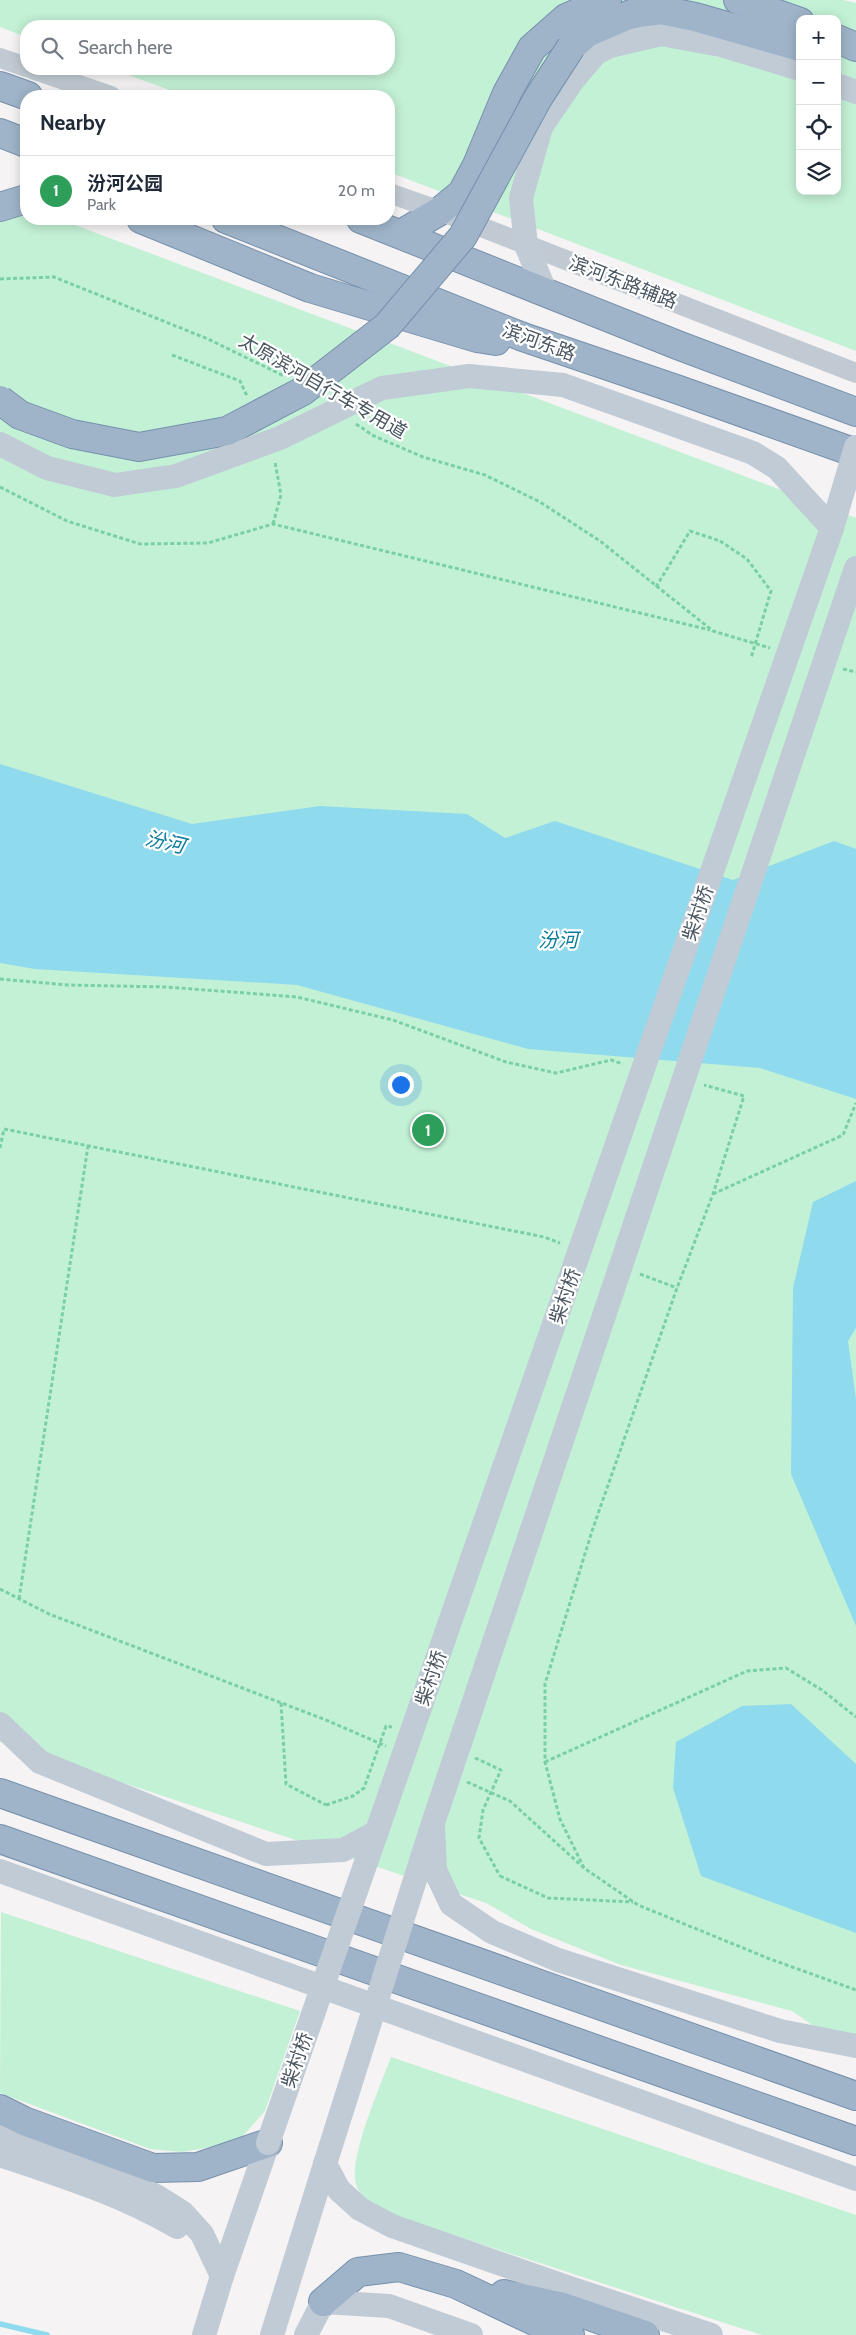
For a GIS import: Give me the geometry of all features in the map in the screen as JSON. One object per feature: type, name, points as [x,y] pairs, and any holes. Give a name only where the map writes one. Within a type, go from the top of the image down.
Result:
[{"type":"highway","points":[[400,234],[440,211],[462,193],[476,165],[506,93],[532,48],[566,18],[607,0]]},
{"type":"highway","points":[[738,0],[796,21]]},
{"type":"highway","points":[[0,400],[20,415],[72,434],[139,447],[227,431],[303,391],[387,326],[464,236],[538,98],[571,47],[587,33],[631,14],[661,10],[695,17],[796,46]]},
{"type":"highway","points":[[841,41],[856,47]]},
{"type":"highway","points":[[841,57],[856,58]]},
{"type":"highway","points":[[0,86],[20,93]]},
{"type":"highway","points":[[0,133],[20,141]]},
{"type":"highway","points":[[0,207],[20,201]]},
{"type":"highway","points":[[156,225],[310,288],[477,338],[567,352]]},
{"type":"highway","name":"滨河东路","points":[[241,225],[522,337],[856,453]]},
{"type":"highway","points":[[377,225],[680,346],[856,412]]},
{"type":"highway","points":[[0,1793],[856,2096]]},
{"type":"highway","points":[[5,1848],[856,2141]]},
{"type":"highway","points":[[0,2109],[24,2121],[153,2168],[198,2167],[268,2143]]},
{"type":"highway","points":[[323,2302],[358,2272],[399,2267],[456,2284],[563,2307],[646,2335]]},
{"type":"highway","points":[[456,2284],[549,2328],[570,2335]]},
{"type":"main road","points":[[546,293],[526,245],[521,198],[541,127],[572,80],[596,53],[610,46],[661,34],[721,44],[796,68]]},
{"type":"main road","points":[[841,86],[856,92]]},
{"type":"main road","points":[[0,444],[47,468],[115,485],[176,476],[280,438],[382,388],[470,376],[563,385],[753,453],[777,468],[832,528]]},
{"type":"main road","name":"柴村桥","points":[[204,2335],[222,2276],[268,2143],[832,528],[856,447]]},
{"type":"main road","points":[[272,2335],[433,1823],[851,593],[856,568]]},
{"type":"main road","points":[[0,1724],[40,1762],[266,1854],[342,1850],[377,1832]]},
{"type":"main road","points":[[0,1779],[55,1813]]},
{"type":"main road","points":[[433,1823],[435,1870],[451,1904],[492,1932],[558,1960],[780,2032],[856,2046]]},
{"type":"main road","points":[[0,1871],[856,2178]]},
{"type":"main road","points":[[0,2132],[65,2161],[122,2179],[156,2196],[183,2213],[202,2234],[222,2276]]},
{"type":"main road","points":[[0,2156],[46,2170],[151,2212],[185,2232],[222,2276]]},
{"type":"main road","points":[[325,2164],[339,2190],[360,2209],[392,2226],[711,2335]]},
{"type":"main road","points":[[306,2335],[323,2302],[389,2306],[471,2335]]},
{"type":"street","points":[[0,58],[20,65]]},
{"type":"street","points":[[50,75],[93,90]]},
{"type":"street","name":"滨河东路辅路","points":[[395,195],[856,373]]},
{"type":"path","name":"太原滨河自行车专用道","points":[[0,279],[54,277],[208,339],[288,379]]},
{"type":"path","name":"太原滨河自行车专用道","points":[[350,420],[374,436],[423,457],[485,476],[540,502],[600,541],[713,631],[775,650]]},
{"type":"path","points":[[0,487],[67,522],[140,544],[208,543],[273,524],[713,631]]},
{"type":"path","points":[[656,587],[690,531],[720,541],[747,559],[771,591],[751,658]]},
{"type":"path","points":[[838,667],[856,672]]},
{"type":"path","points":[[0,979],[68,985],[167,988],[297,997],[394,1020],[506,1062],[556,1073],[611,1060],[630,1065]]},
{"type":"path","points":[[584,1868],[560,1819],[545,1762],[545,1684],[592,1531],[677,1288],[713,1194],[744,1096],[696,1083]]},
{"type":"path","points":[[713,1194],[843,1135],[856,1103]]},
{"type":"path","points":[[0,1148],[4,1130],[544,1237],[561,1244]]},
{"type":"path","points":[[19,1599],[88,1146]]},
{"type":"path","points":[[632,1271],[677,1288]]},
{"type":"path","points":[[545,1762],[747,1671],[786,1668],[822,1690],[856,1717]]},
{"type":"path","points":[[281,1703],[286,1784],[326,1805],[353,1796],[364,1788],[386,1726],[411,1733]]},
{"type":"path","points":[[457,1751],[501,1770],[483,1810],[479,1838],[500,1876],[548,1898],[634,1902]]},
{"type":"green space","points":[[0,0],[843,0],[856,3],[856,351],[395,174],[395,90],[170,90],[128,75],[395,75],[395,20],[20,20],[20,35],[0,27]]},
{"type":"green space","points":[[0,197],[20,205],[20,225],[75,225],[856,518],[856,2055],[792,2011],[621,1965],[531,1929],[486,1903],[0,1742]]},
{"type":"green space","points":[[1,1912],[300,2011],[265,2111],[243,2136],[218,2146],[182,2152],[150,2149],[0,2093]]},
{"type":"green space","points":[[391,2057],[856,2215],[856,2335],[762,2335],[394,2216],[377,2207],[358,2190],[355,2172],[361,2140]]},
{"type":"water","name":"汾河","points":[[0,764],[192,824],[320,806],[467,814],[505,838],[555,821],[733,880],[834,841],[856,849],[856,1099],[760,1068],[528,1049],[297,985],[35,969],[0,963]]},
{"type":"water","points":[[856,1181],[856,1328],[848,1341],[856,1399],[856,1626],[791,1474],[793,1288],[813,1202]]},
{"type":"water","points":[[791,1704],[856,1764],[856,1933],[701,1876],[673,1788],[676,1742],[742,1706]]},
{"type":"waterway","points":[[0,2324],[47,2335]]},
{"type":"place","name":"汾河公园","points":[[428,1130]]}]
